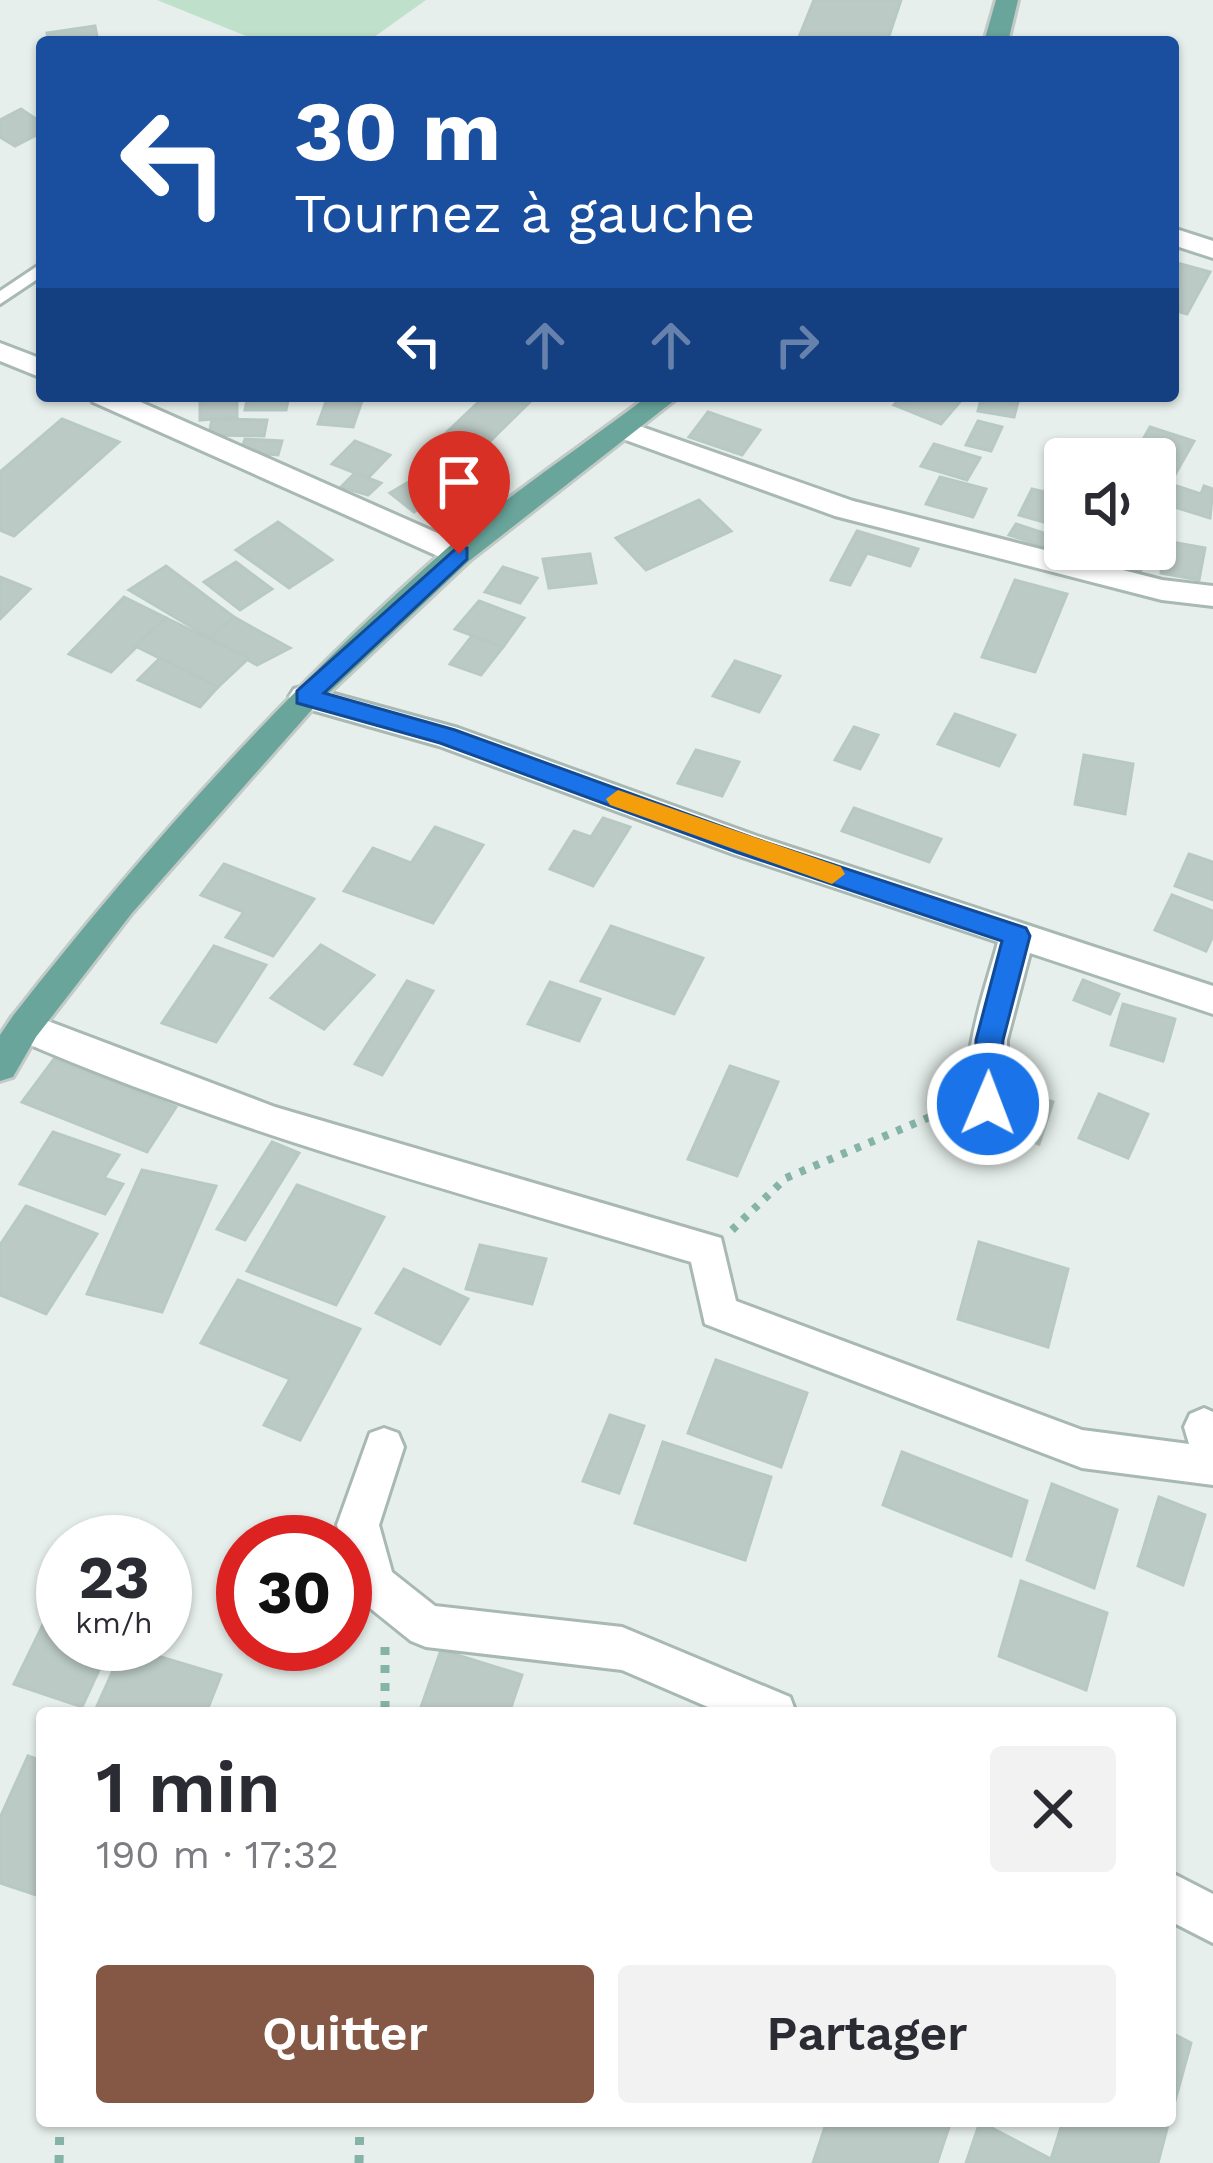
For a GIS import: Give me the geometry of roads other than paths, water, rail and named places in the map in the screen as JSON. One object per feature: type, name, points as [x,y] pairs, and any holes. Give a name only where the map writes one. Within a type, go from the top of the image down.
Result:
[{"type":"main road","points":[[998,36],[1007,0]]},
{"type":"main road","points":[[0,1066],[24,1027],[121,904],[305,697],[459,554],[658,402]]},
{"type":"street","points":[[1179,238],[1213,250]]},
{"type":"street","points":[[0,350],[36,366]]},
{"type":"street","points":[[117,402],[459,554]]},
{"type":"street","points":[[622,429],[845,508],[1162,590],[1213,596]]},
{"type":"street","points":[[305,697],[446,736],[745,845],[1213,1000]]},
{"type":"street","points":[[988,1096],[989,1040],[1017,936]]},
{"type":"street","points":[[24,1027],[77,1052],[273,1120],[708,1250],[719,1312],[1082,1449],[1210,1449]]},
{"type":"street","points":[[384,1447],[358,1526],[375,1585],[426,1626],[622,1649],[760,1707]]},
{"type":"street","points":[[1176,1899],[1213,1921]]},
{"type":"lane","points":[[0,299],[36,272]]}]
